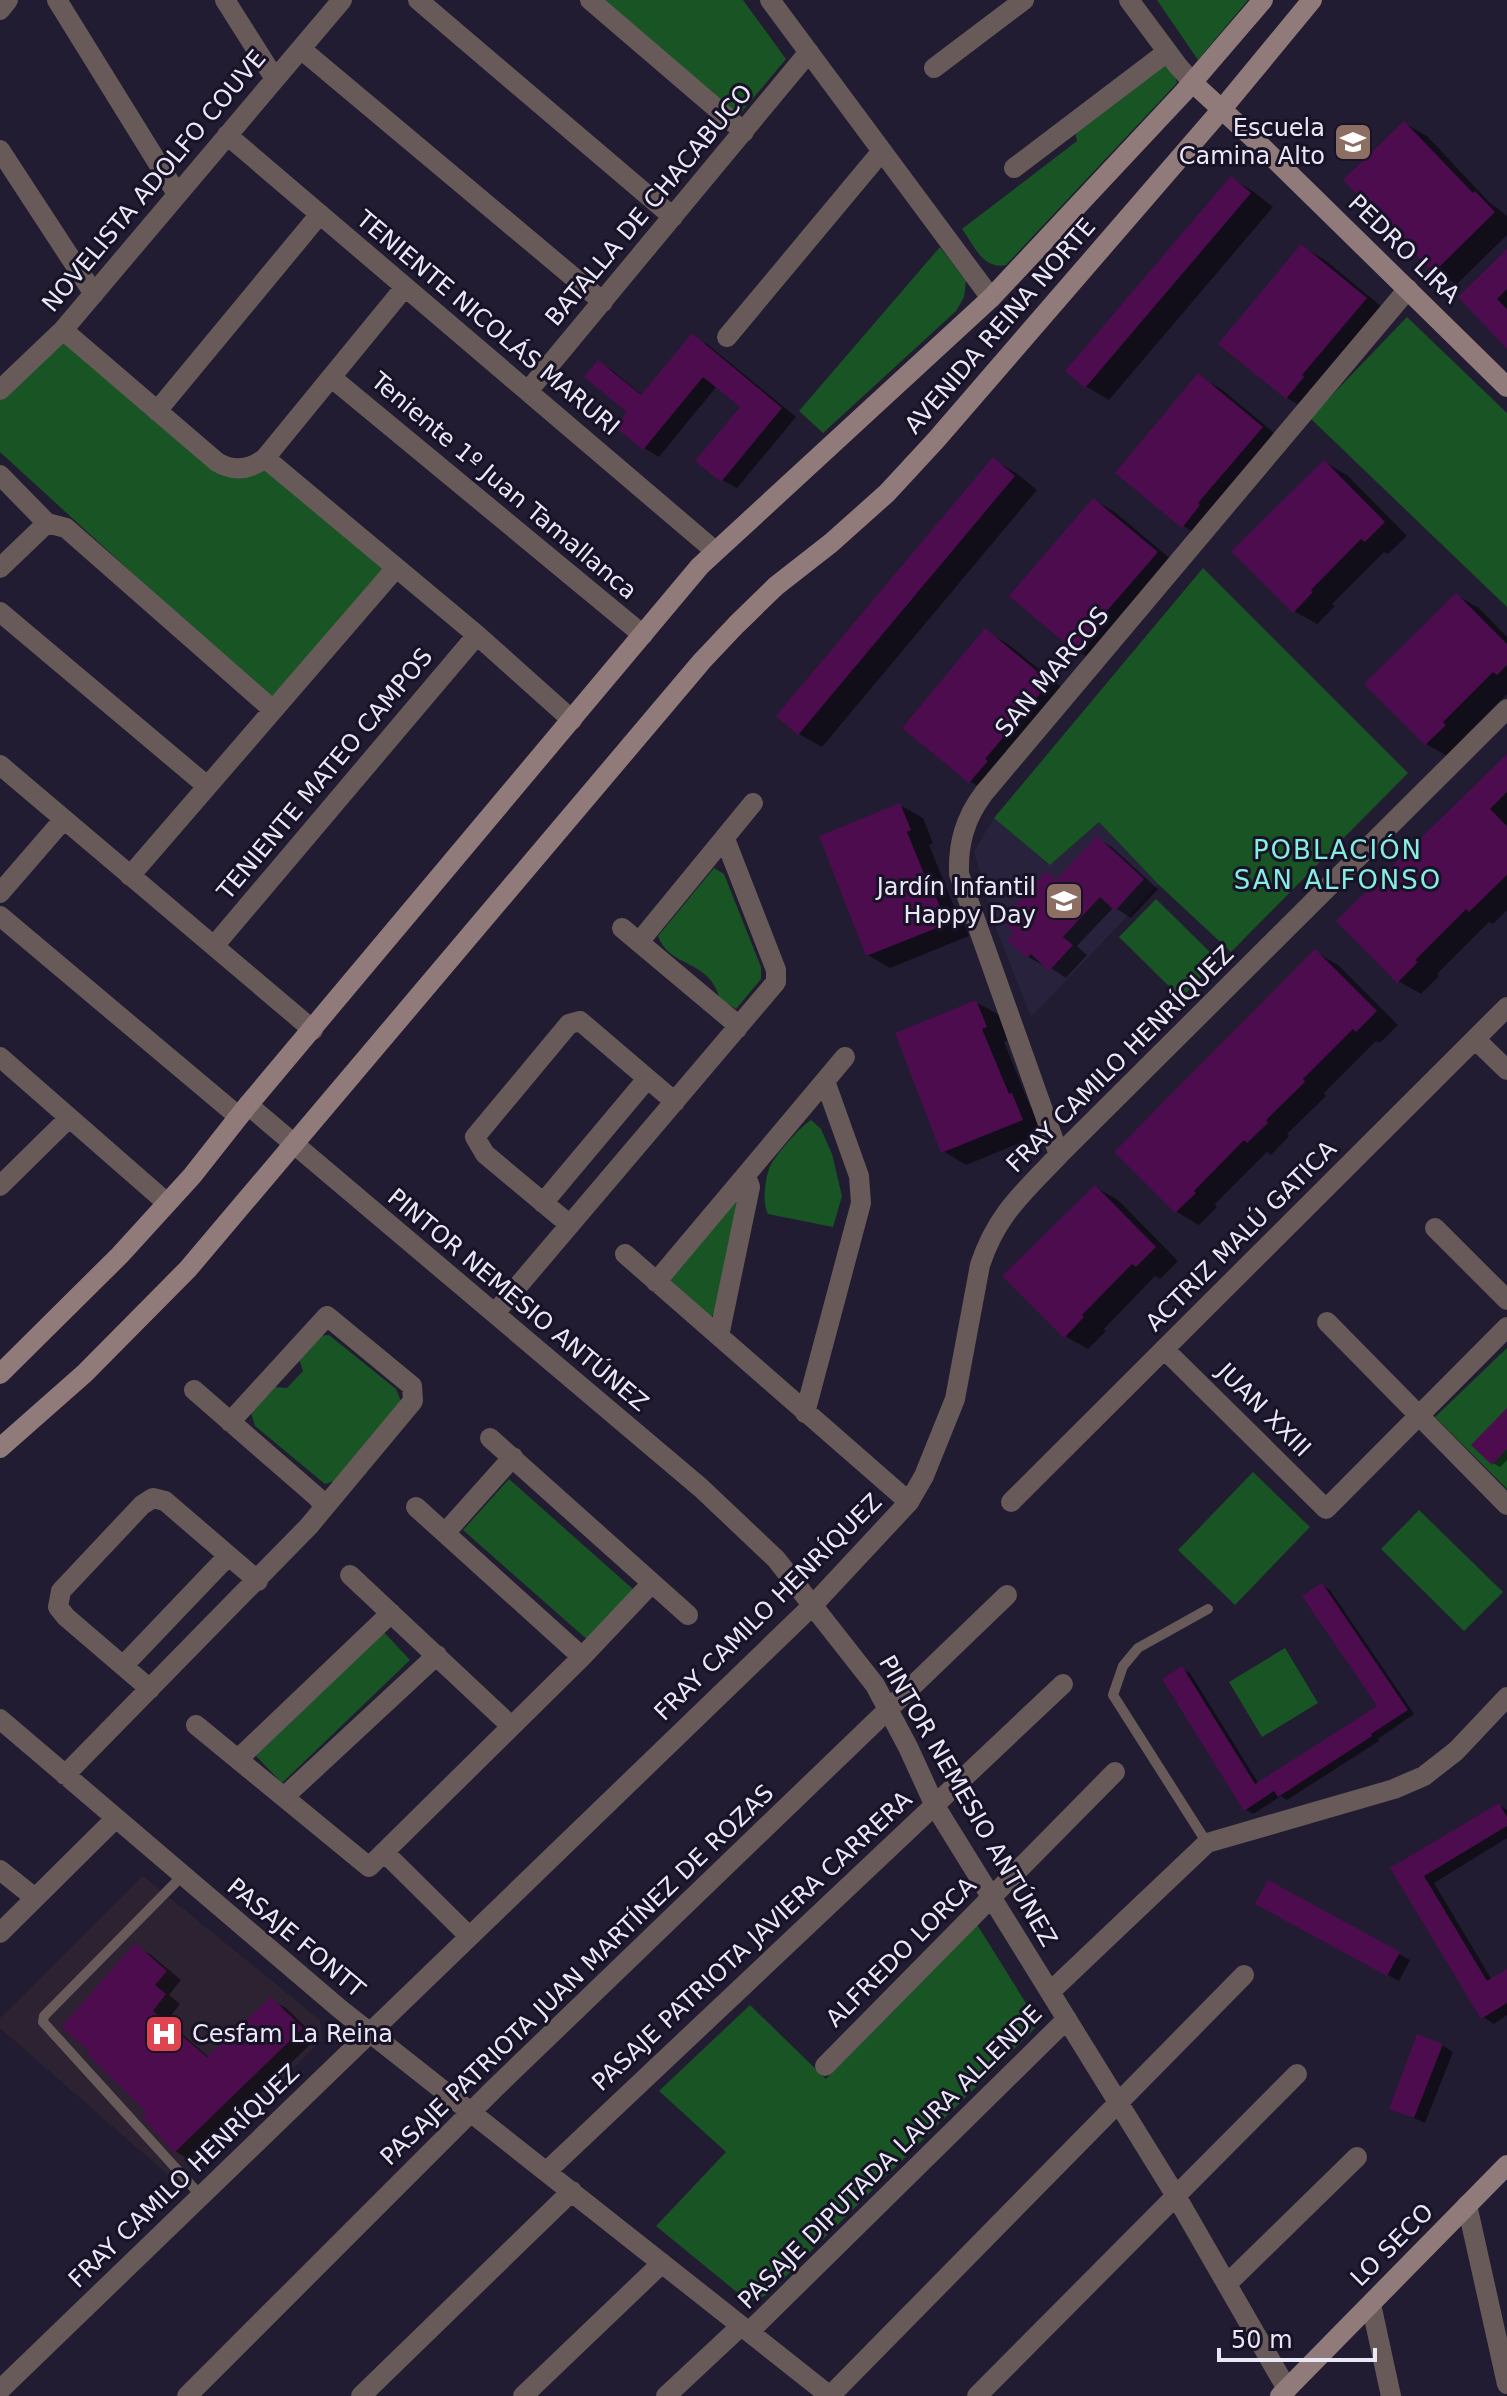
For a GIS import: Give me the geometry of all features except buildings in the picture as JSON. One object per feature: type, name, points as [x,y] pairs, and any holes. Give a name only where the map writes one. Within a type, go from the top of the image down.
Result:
[{"type":"street","points":[[0,10],[8,0]]},
{"type":"street","points":[[57,0],[177,194]]},
{"type":"street","points":[[225,0],[275,79]]},
{"type":"street","name":"NOVELISTA ADOLFO COUVE","points":[[0,390],[63,330],[342,0]]},
{"type":"street","points":[[418,0],[673,217]]},
{"type":"street","points":[[590,0],[744,132]]},
{"type":"street","points":[[770,0],[991,298]]},
{"type":"street","points":[[934,68],[1024,0]]},
{"type":"street","points":[[1129,0],[1193,83]]},
{"type":"street","name":"AVENIDA REINA NORTE","points":[[0,1374],[93,1283],[167,1203],[715,551],[991,298],[1193,83],[1263,0]]},
{"type":"street","name":"AVENIDA REINA NORTE","points":[[0,1448],[78,1380],[161,1299],[702,661],[776,586],[887,493],[936,440],[1312,0]]},
{"type":"street","points":[[301,49],[603,302]]},
{"type":"street","name":"BATALLA DE CHACABUCO","points":[[528,391],[809,52]]},
{"type":"street","points":[[1014,168],[1167,52]]},
{"type":"street","name":"PEDRO LIRA","points":[[1193,83],[1507,387]]},
{"type":"street","name":"TENIENTE NICOLÁS MARURI","points":[[227,135],[715,551]]},
{"type":"street","points":[[0,150],[94,294]]},
{"type":"street","points":[[727,337],[882,151]]},
{"type":"street","points":[[157,411],[320,214]]},
{"type":"street","points":[[63,330],[225,466],[242,469],[265,458],[405,287]]},
{"type":"street","name":"SAN MARCOS","points":[[1059,1155],[959,874],[960,844],[968,817],[984,793],[1408,289]]},
{"type":"street","name":"Teniente 1º Juan Tamallanca","points":[[332,378],[643,635]]},
{"type":"street","points":[[265,458],[477,635],[572,720]]},
{"type":"street","points":[[0,475],[47,523],[66,528],[273,710]]},
{"type":"street","points":[[0,568],[47,523]]},
{"type":"street","points":[[130,876],[396,568]]},
{"type":"street","points":[[0,612],[207,786]]},
{"type":"street","name":"TENIENTE MATEO CAMPOS","points":[[214,946],[477,635]]},
{"type":"street","name":"FRAY CAMILO HENRÍQUEZ","points":[[7,2391],[201,2196],[813,1605],[909,1502],[924,1476],[955,1399],[980,1265],[997,1223],[1059,1155],[1507,709]]},
{"type":"street","points":[[0,765],[313,1030]]},
{"type":"street","points":[[639,942],[753,803]]},
{"type":"street","points":[[0,893],[64,819]]},
{"type":"street","points":[[495,1313],[776,982],[776,970],[725,839]]},
{"type":"street","name":"PINTOR NEMESIO ANTÚNEZ","points":[[0,916],[243,1110],[293,1144],[742,1525],[776,1559],[875,1685],[935,1806],[1176,2196],[1227,2284],[1283,2392]]},
{"type":"street","points":[[622,928],[734,1022],[737,1029]]},
{"type":"street","name":"ACTRIZ MALÚ GATICA","points":[[1011,1502],[1507,1007]]},
{"type":"street","points":[[570,1225],[485,1154],[475,1137],[569,1024],[580,1021],[675,1102]]},
{"type":"street","points":[[1475,1039],[1507,1070]]},
{"type":"street","points":[[0,1057],[167,1203]]},
{"type":"street","points":[[656,1282],[845,1057]]},
{"type":"street","points":[[543,1203],[647,1079]]},
{"type":"street","points":[[805,1413],[861,1203],[859,1176],[825,1081]]},
{"type":"street","points":[[0,1186],[69,1118]]},
{"type":"street","points":[[719,1336],[750,1187],[746,1175]]},
{"type":"street","points":[[1435,1228],[1507,1300]]},
{"type":"street","points":[[625,1254],[909,1502]]},
{"type":"street","points":[[65,1775],[258,1581],[325,1507],[413,1401],[412,1386],[327,1316],[230,1422]]},
{"type":"street","points":[[1327,1322],[1507,1505]]},
{"type":"street","points":[[1418,1415],[1507,1327]]},
{"type":"street","name":"JUAN XXIII","points":[[1164,1349],[1326,1509],[1418,1415]]},
{"type":"street","points":[[194,1390],[325,1507]]},
{"type":"street","points":[[490,1438],[688,1615]]},
{"type":"street","points":[[445,1533],[513,1457]]},
{"type":"street","points":[[150,1689],[58,1607],[61,1591],[142,1505],[153,1498],[165,1501],[258,1581]]},
{"type":"street","points":[[416,1507],[582,1657]]},
{"type":"street","points":[[123,1666],[228,1556]]},
{"type":"street","points":[[350,1575],[511,1726]]},
{"type":"street","points":[[196,1725],[369,1867],[582,1657],[651,1584]]},
{"type":"street","name":"PASAJE PATRIOTA JUAN MARTÍNEZ DE ROZAS","points":[[187,2396],[472,2111],[1007,1595]]},
{"type":"street","points":[[238,1759],[391,1613]]},
{"type":"street","points":[[284,1797],[437,1655]]},
{"type":"street","name":"PASAJE PATRIOTA JAVIERA CARRERA","points":[[547,2171],[1063,1684]]},
{"type":"street","points":[[1050,1992],[1207,1843],[1394,1789],[1424,1776],[1456,1751],[1507,1697]]},
{"type":"street","name":"PASAJE FONTT","points":[[0,1719],[369,2033],[472,2111],[745,2329],[820,2393]]},
{"type":"street","name":"ALFREDO LORCA","points":[[825,2066],[1115,1772]]},
{"type":"street","points":[[0,1933],[116,1818]]},
{"type":"street","points":[[384,1852],[469,1936]]},
{"type":"street","points":[[0,1870],[35,1898]]},
{"type":"street","points":[[820,2393],[1244,1975]]},
{"type":"street","name":"PASAJE DIPUTADA LAURA ALLENDE","points":[[666,2396],[745,2329],[1067,2019]]},
{"type":"street","points":[[977,2396],[1297,2074]]},
{"type":"street","points":[[1227,2284],[1357,2157]]},
{"type":"street","name":"LO SECO","points":[[1283,2392],[1507,2165]]},
{"type":"street","points":[[361,2396],[572,2191]]},
{"type":"street","points":[[1467,2205],[1507,2384]]},
{"type":"street","points":[[523,2396],[662,2263]]},
{"type":"street","points":[[1371,2304],[1391,2396]]},
{"type":"lane","points":[[1207,1843],[1113,1695],[1123,1666],[1138,1648],[1208,1609]]},
{"type":"lane","points":[[182,1876],[44,2016],[43,2022],[201,2196]]},
{"type":"shaded area","name":"Jardín Infantil Happy Day","points":[[994,818],[1050,865],[1099,822],[1158,884],[1031,1017],[992,918],[974,851]]},
{"type":"shaded area","name":"Cesfam La Reina","points":[[143,1876],[320,2020],[322,2040],[176,2182],[0,2028],[0,2018]]},
{"type":"green space","points":[[602,0],[743,0],[786,59],[735,120]]},
{"type":"green space","points":[[1157,0],[1248,0],[1198,60]]},
{"type":"green space","points":[[1167,59],[1177,83],[1006,265],[998,266],[985,260],[962,229],[1077,141],[1075,131]]},
{"type":"green space","points":[[940,247],[966,281],[964,297],[956,311],[823,433],[799,411]]},
{"type":"green space","points":[[1407,317],[1507,413],[1507,607],[1310,418]]},
{"type":"green space","points":[[63,334],[216,466],[265,463],[392,568],[272,701],[0,452],[0,400]]},
{"type":"green space","points":[[1203,568],[1408,773],[1231,952],[1158,884],[1099,822],[1050,865],[994,818]]},
{"type":"green space","points":[[714,868],[724,874],[761,967],[761,979],[736,1009],[720,999],[707,976],[671,954],[658,936]]},
{"type":"green space","points":[[1156,899],[1218,960],[1181,998],[1119,937]]},
{"type":"green space","points":[[811,1120],[821,1129],[832,1154],[842,1196],[833,1227],[768,1214],[766,1209],[765,1185],[772,1164],[788,1142]]},
{"type":"green space","points":[[736,1200],[742,1205],[717,1313],[709,1317],[666,1281]]},
{"type":"green space","points":[[329,1335],[396,1389],[401,1401],[334,1481],[325,1484],[255,1426],[251,1413],[274,1387],[287,1388],[303,1371],[299,1359],[319,1336]]},
{"type":"green space","points":[[1507,1348],[1507,1489],[1435,1417]]},
{"type":"green space","points":[[1253,1472],[1310,1527],[1235,1605],[1178,1550]]},
{"type":"green space","points":[[509,1479],[635,1591],[590,1642],[463,1530]]},
{"type":"green space","points":[[1419,1510],[1503,1592],[1464,1631],[1381,1549]]},
{"type":"green space","points":[[381,1629],[410,1660],[282,1783],[252,1752]]},
{"type":"green space","points":[[1285,1648],[1318,1703],[1262,1737],[1229,1682]]},
{"type":"green space","points":[[976,1923],[1039,2024],[767,2295],[749,2302],[656,2226],[726,2152],[659,2091],[750,2005],[826,2079]]},
{"type":"place","name":"Escuela Camina Alto","points":[[1353,142]]},
{"type":"place","name":"Jardín Infantil Happy Day","points":[[1064,901]]},
{"type":"place","name":"Cesfam La Reina","points":[[164,2034]]},
{"type":"district","name":"POBLACIÓN SAN ALFONSO","points":[[1338,865]]}]
